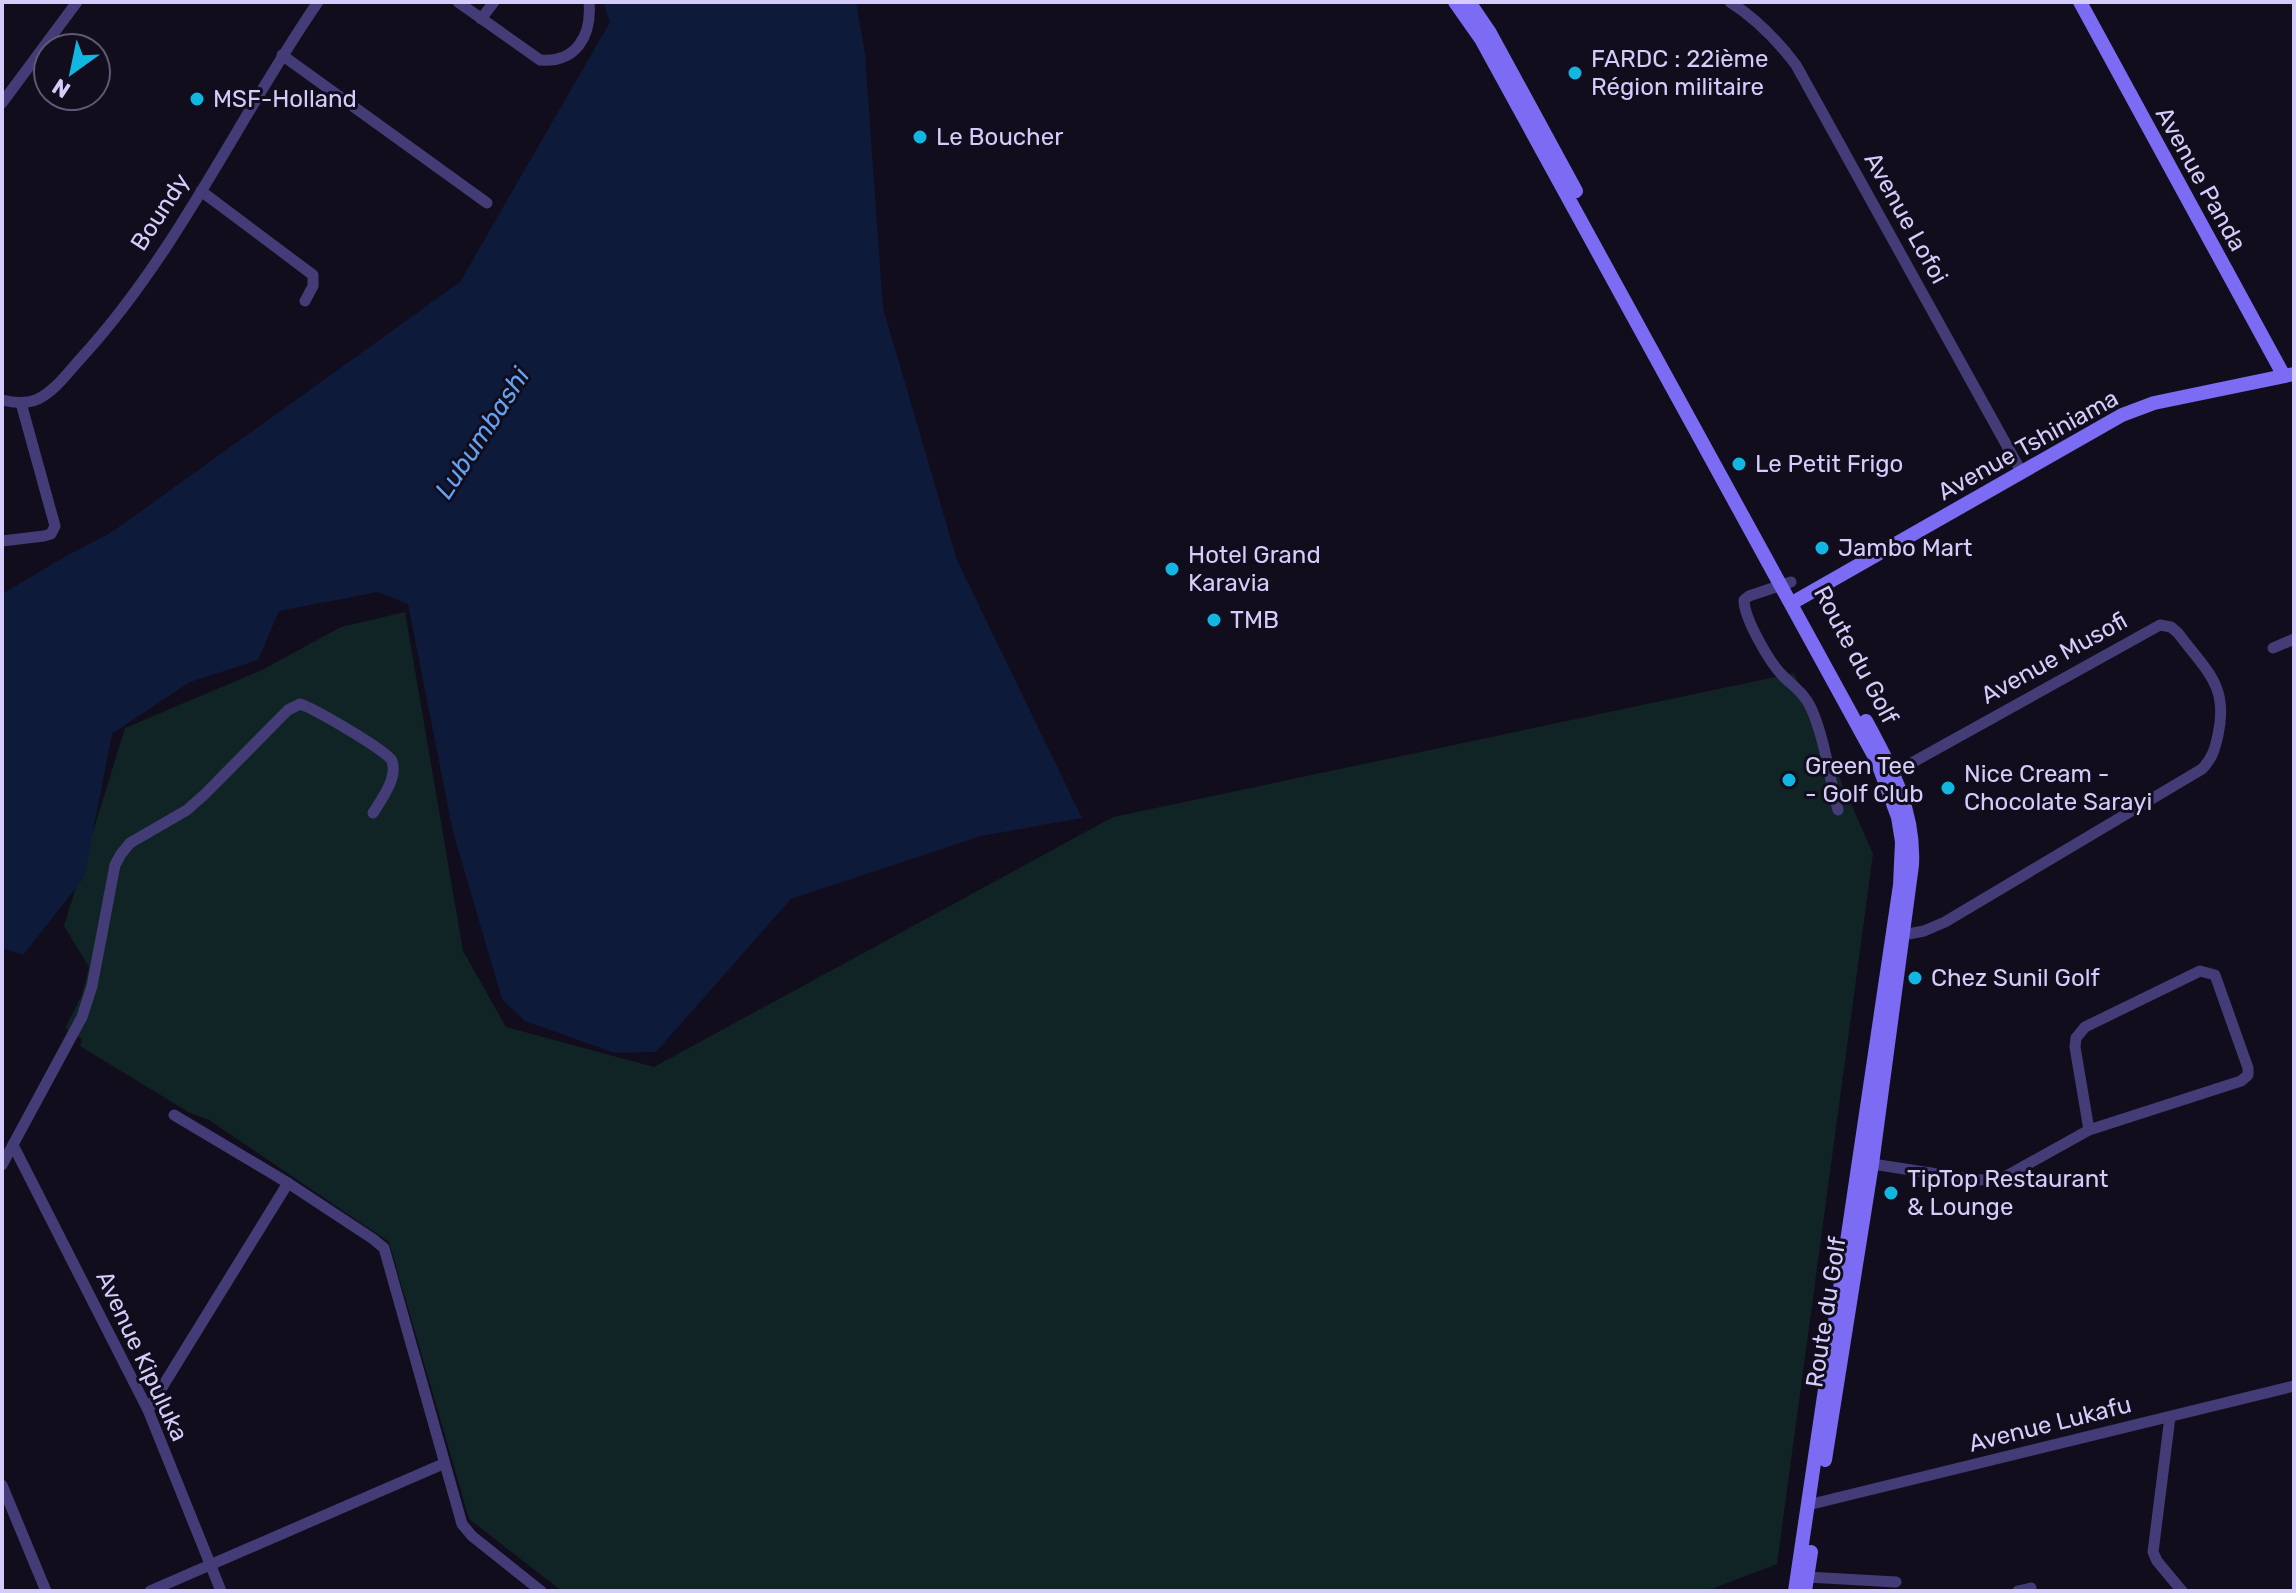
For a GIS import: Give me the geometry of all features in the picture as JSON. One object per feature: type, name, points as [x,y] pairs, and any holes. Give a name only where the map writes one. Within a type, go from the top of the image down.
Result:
[{"type":"main road","points":[[1455,2],[1481,39],[1787,584]]},
{"type":"main road","name":"Route du Golf","points":[[1469,2],[1490,33],[1797,601],[1908,817],[1913,853],[1813,1505],[1806,1584]]},
{"type":"main road","name":"Avenue Panda","points":[[2080,2],[2289,375]]},
{"type":"main road","name":"Avenue Tshiniama","points":[[1797,601],[2122,415],[2138,408],[2289,375]]},
{"type":"main road","points":[[1795,1591],[1813,1505]]},
{"type":"street","points":[[2,103],[77,2]]},
{"type":"street","name":"Boundy","points":[[21,403],[36,400],[52,389],[97,341],[201,191],[282,55],[318,2]]},
{"type":"street","points":[[458,2],[540,60],[555,61],[568,57],[578,45],[590,20],[589,2]]},
{"type":"street","points":[[481,19],[494,2]]},
{"type":"street","name":"Avenue Lofoi","points":[[1730,2],[1777,40],[1796,65],[2022,473]]},
{"type":"street","points":[[282,55],[487,203]]},
{"type":"street","points":[[201,191],[313,275],[313,286],[305,301]]},
{"type":"street","points":[[2,400],[21,403],[55,526],[51,534],[44,536],[2,541]]},
{"type":"street","points":[[1787,584],[1749,596],[1744,600],[1744,605],[1780,673],[1800,692],[1812,710],[1838,810]]},
{"type":"street","name":"Avenue Musofi","points":[[1889,775],[2160,625],[2171,627],[2178,633],[2216,685],[2222,702],[2222,717],[2213,755],[2202,769],[1945,922],[1898,936]]},
{"type":"street","points":[[2273,648],[2294,639]]},
{"type":"street","points":[[2,1165],[82,1017],[92,986],[115,865],[130,843],[196,802],[288,710],[300,704],[374,745],[389,757],[392,762],[391,779],[373,813]]},
{"type":"street","points":[[1866,1163],[1991,1181],[2001,1179],[2089,1130],[2241,1081],[2248,1075],[2248,1068],[2217,977],[2211,972],[2200,971],[2085,1027],[2078,1034],[2075,1047],[2089,1130]]},
{"type":"street","points":[[174,1115],[288,1183],[384,1248],[443,1464],[465,1529],[541,1591]]},
{"type":"street","name":"Avenue Kipuluka","points":[[13,1145],[148,1410],[221,1591]]},
{"type":"street","points":[[148,1410],[288,1183]]},
{"type":"street","name":"Avenue Lukafu","points":[[1813,1505],[2294,1386]]},
{"type":"street","points":[[2170,1417],[2153,1552],[2182,1591]]},
{"type":"street","points":[[150,1591],[443,1464]]},
{"type":"street","points":[[2,1485],[46,1591]]},
{"type":"street","points":[[1806,1584],[1896,1582]]},
{"type":"street","points":[[2018,1591],[2031,1588]]},
{"type":"green space","points":[[405,612],[463,951],[506,1027],[654,1067],[1113,817],[1794,673],[1873,854],[1777,1564],[1706,1591],[562,1591],[469,1519],[389,1242],[209,1120],[190,1113],[80,1046],[82,1039],[65,1028],[82,995],[89,967],[64,926],[125,728],[262,670],[341,627]]},
{"type":"water","name":"Lubumbashi","points":[[603,2],[856,2],[865,54],[883,308],[957,560],[1082,818],[981,836],[791,899],[656,1052],[615,1053],[525,1021],[502,999],[453,832],[408,604],[378,592],[279,611],[258,660],[190,682],[112,734],[84,878],[23,955],[2,948],[2,594],[112,532],[460,282],[610,22]]},
{"type":"place","name":"FARDC : 22ième Région militaire","points":[[1575,73]]},
{"type":"place","name":"MSF-Holland","points":[[197,99]]},
{"type":"place","name":"Le Boucher","points":[[920,137]]},
{"type":"place","name":"Le Petit Frigo","points":[[1739,464]]},
{"type":"place","name":"Jambo Mart","points":[[1822,548]]},
{"type":"place","name":"Hotel Grand Karavia","points":[[1172,569]]},
{"type":"place","name":"TMB","points":[[1214,620]]},
{"type":"place","name":"Green Tee - Golf Club","points":[[1789,780]]},
{"type":"place","name":"Nice Cream - Chocolate Sarayi","points":[[1948,788]]},
{"type":"place","name":"Chez Sunil Golf","points":[[1915,978]]},
{"type":"place","name":"TipTop Restaurant & Lounge","points":[[1891,1193]]}]
